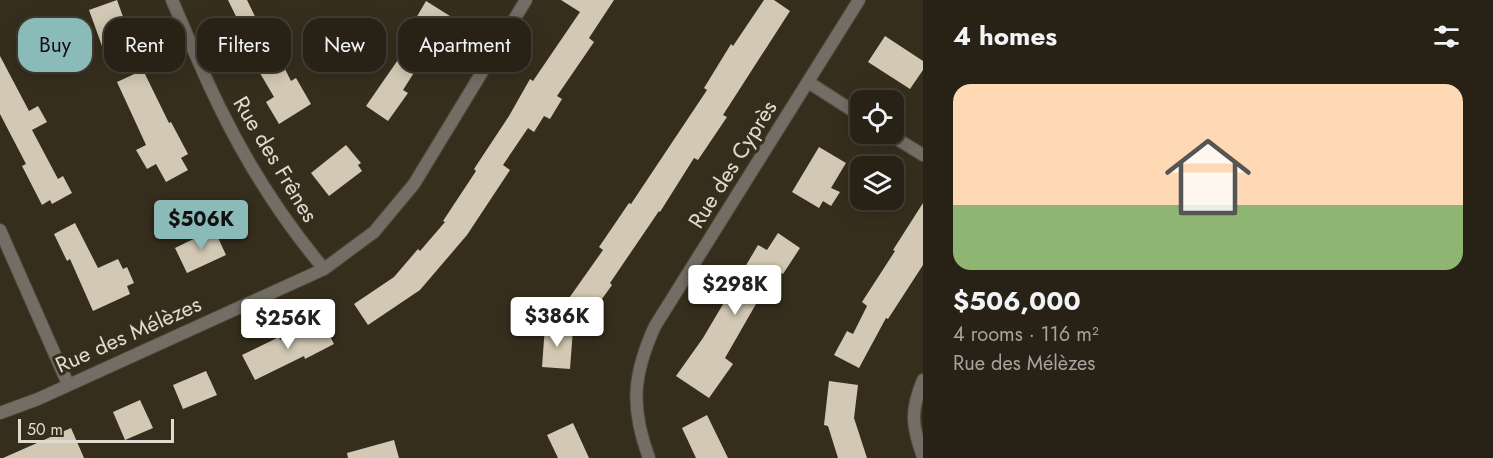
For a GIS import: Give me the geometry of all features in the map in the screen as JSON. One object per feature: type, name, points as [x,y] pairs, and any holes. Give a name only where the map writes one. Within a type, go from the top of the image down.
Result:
[{"type":"street","name":"Rue des Frênes","points":[[172,0],[220,109],[242,152],[297,237],[324,269]]},
{"type":"street","name":"Rue des Mélèzes","points":[[0,413],[38,399],[324,269],[374,232],[414,184],[526,0]]},
{"type":"street","name":"Rue des Cyprès","points":[[649,458],[637,417],[637,380],[642,354],[655,326],[859,0]]},
{"type":"street","points":[[808,82],[850,109]]},
{"type":"street","points":[[904,143],[923,155]]},
{"type":"street","points":[[0,230],[68,384]]},
{"type":"street","points":[[923,380],[912,415],[915,435],[923,457]]},
{"type":"building","points":[[117,0],[124,18],[104,18],[104,45],[102,46],[89,10]]},
{"type":"building","points":[[228,0],[247,0],[256,18],[237,18]]},
{"type":"building","points":[[561,0],[614,0],[589,38],[594,42],[557,96],[562,99],[550,119],[544,116],[534,132],[528,128],[503,165],[510,170],[467,235],[420,290],[368,325],[354,304],[394,277],[445,222],[443,221],[476,171],[474,169],[530,79],[533,81],[580,12]]},
{"type":"building","points":[[764,0],[774,0],[790,11],[723,115],[727,117],[698,160],[694,158],[589,317],[567,301],[603,250],[599,247],[629,203],[631,204],[707,90],[704,88],[731,44],[733,46]]},
{"type":"building","points":[[426,1],[450,16],[449,18],[416,18]]},
{"type":"building","points":[[885,36],[923,61],[923,70],[910,89],[868,62]]},
{"type":"building","points":[[0,56],[29,111],[38,106],[47,122],[32,130],[58,179],[63,176],[72,193],[52,204],[50,200],[42,205],[22,166],[26,164],[0,114]]},
{"type":"building","points":[[398,60],[398,72],[414,72],[403,90],[408,93],[388,121],[366,106]]},
{"type":"building","points":[[139,72],[144,72],[169,123],[171,122],[188,154],[181,158],[188,170],[166,182],[156,164],[147,169],[136,150],[146,145],[117,82]]},
{"type":"building","points":[[259,72],[286,72],[291,81],[296,78],[311,104],[279,124],[266,102],[274,97]]},
{"type":"building","points":[[346,145],[361,163],[358,165],[362,171],[329,196],[311,173]]},
{"type":"building","points":[[819,147],[846,163],[831,188],[840,192],[831,206],[823,201],[819,208],[792,192]]},
{"type":"building","points":[[923,203],[923,265],[888,319],[886,318],[859,368],[834,355],[847,331],[853,334],[867,306],[862,302]]},
{"type":"building","points":[[75,223],[98,268],[118,259],[123,269],[127,267],[134,283],[127,286],[130,294],[93,311],[70,259],[67,261],[54,234]]},
{"type":"building","points":[[214,229],[226,255],[187,273],[175,248]]},
{"type":"building","points":[[778,233],[800,248],[783,274],[778,271],[756,304],[725,358],[733,364],[709,398],[676,376],[703,338],[758,245],[767,250]]},
{"type":"building","points":[[321,319],[334,344],[255,380],[242,355],[279,337],[280,340]]},
{"type":"building","points":[[545,326],[573,329],[570,369],[542,367]]},
{"type":"building","points":[[206,371],[217,395],[183,409],[173,385]]},
{"type":"building","points":[[829,381],[858,385],[854,418],[867,458],[838,458],[828,426],[824,425]]},
{"type":"building","points":[[140,400],[153,428],[125,440],[113,412]]},
{"type":"building","points":[[707,415],[728,458],[696,458],[682,428]]},
{"type":"building","points":[[573,423],[589,458],[558,458],[547,435]]},
{"type":"building","points":[[71,428],[84,458],[3,458]]},
{"type":"building","points":[[394,440],[399,458],[348,458],[347,453]]}]
